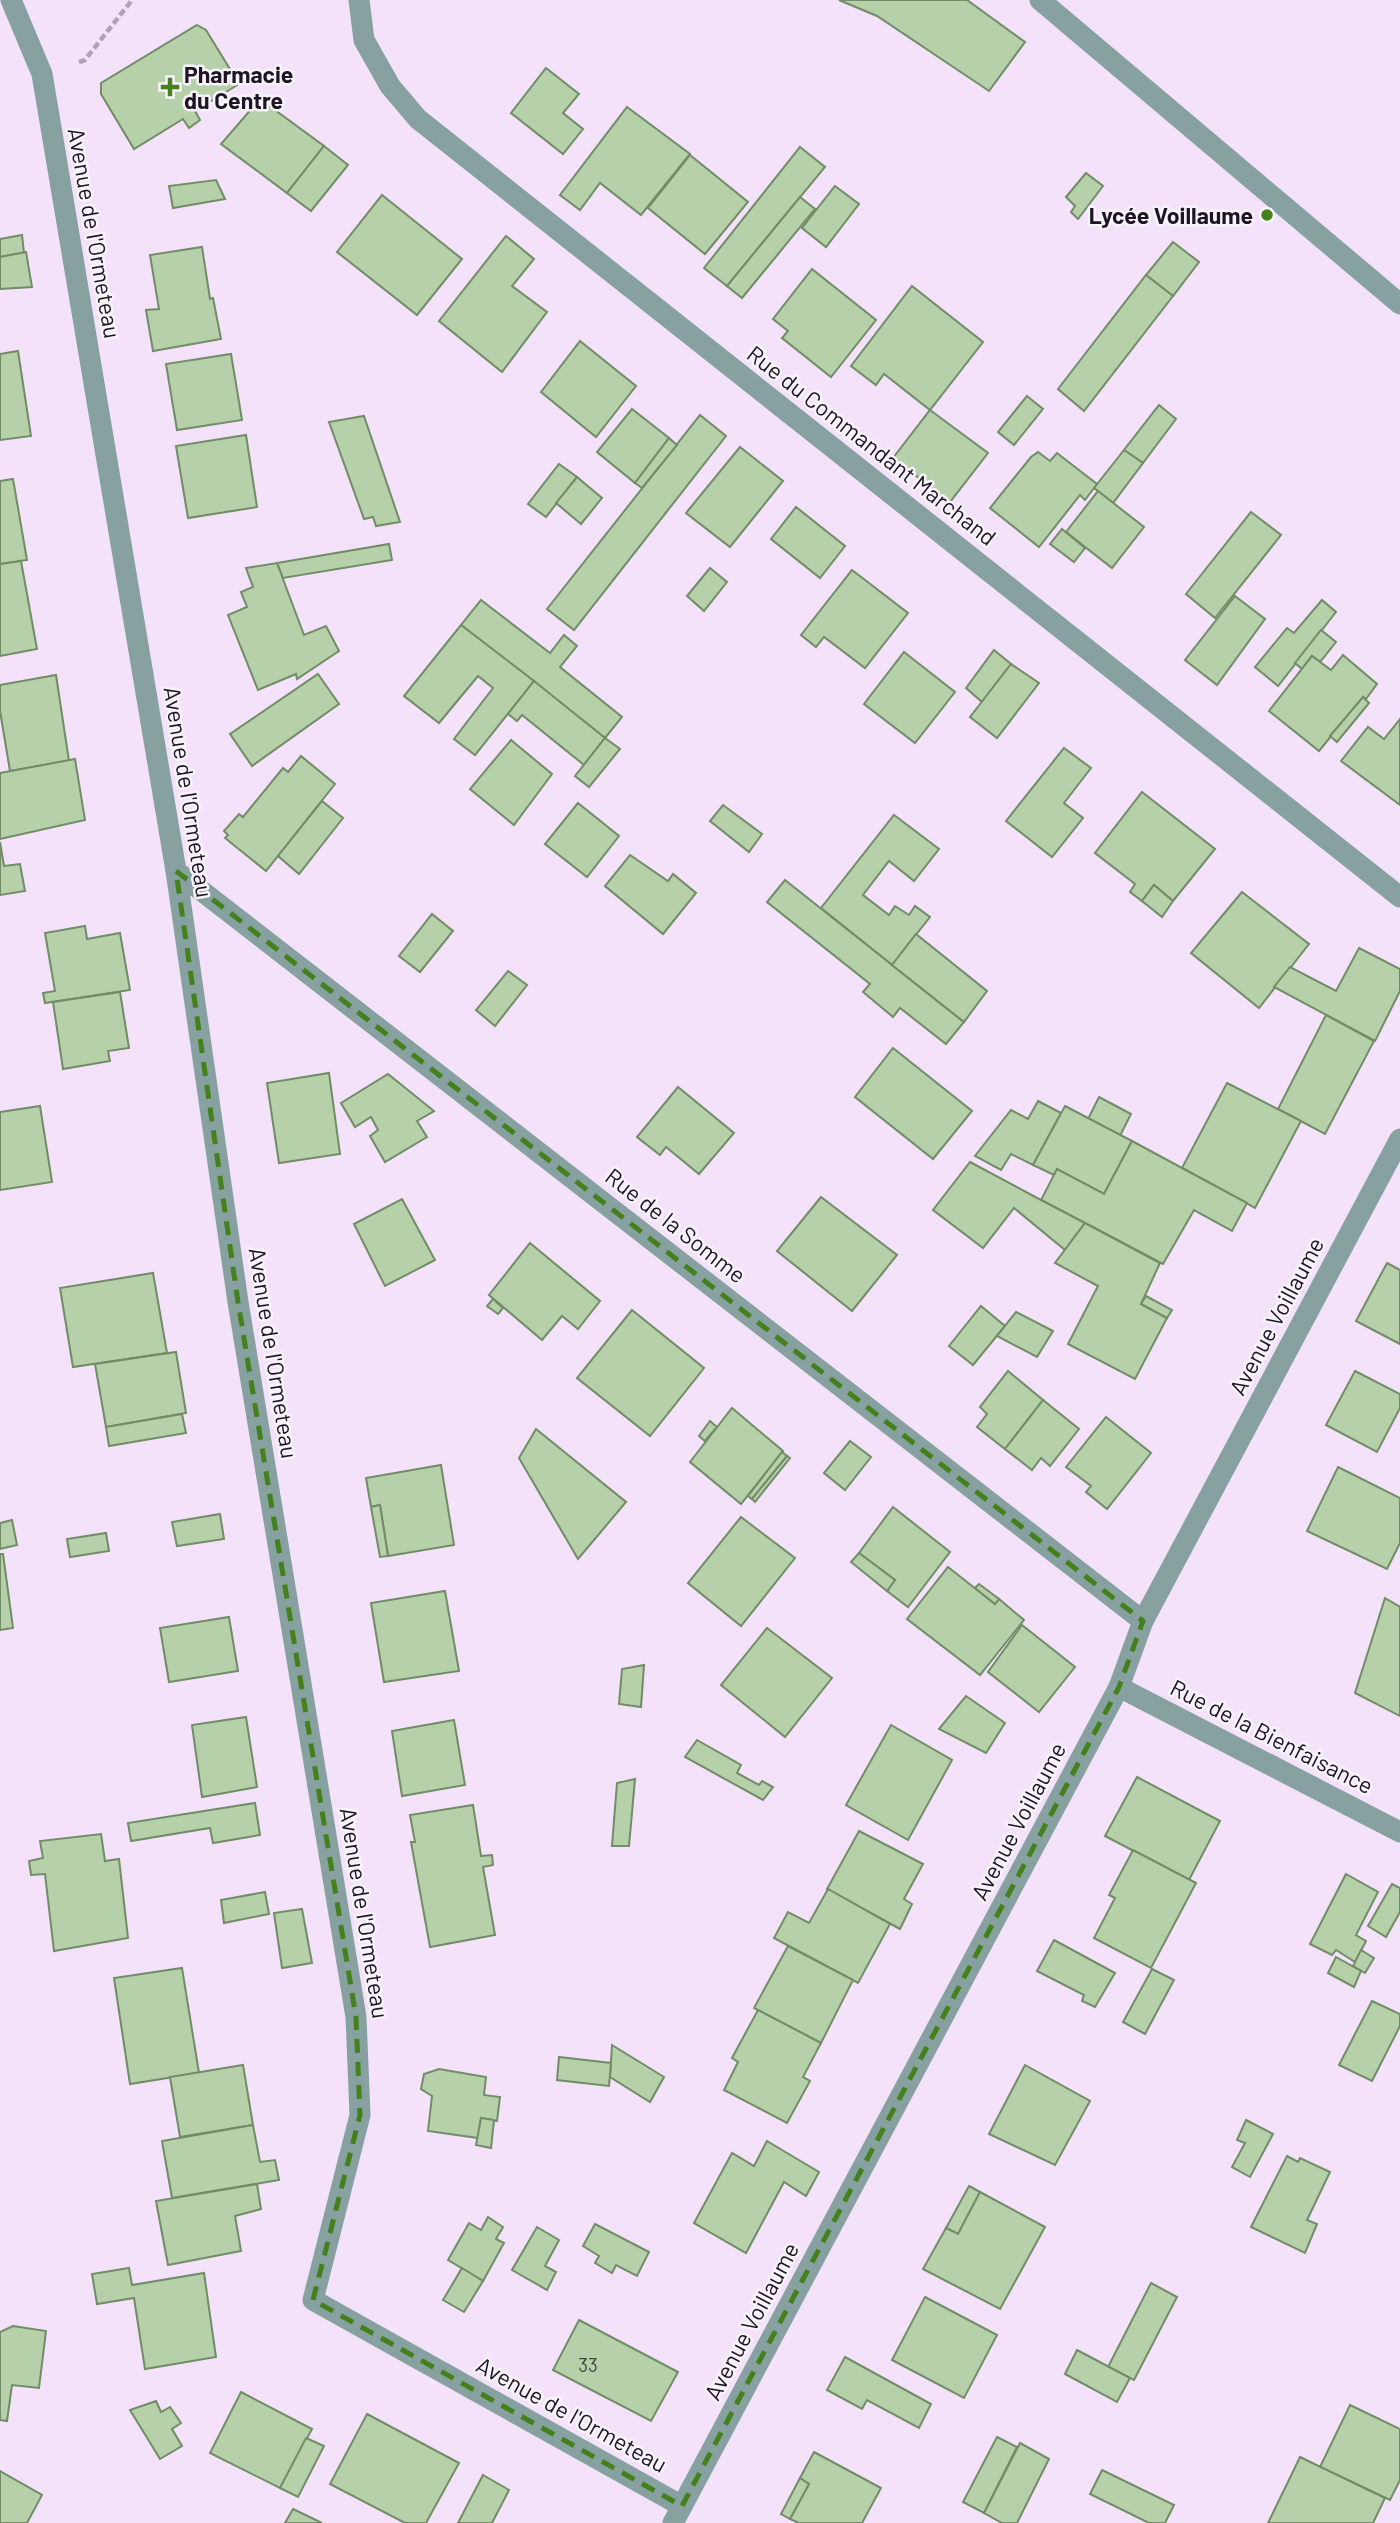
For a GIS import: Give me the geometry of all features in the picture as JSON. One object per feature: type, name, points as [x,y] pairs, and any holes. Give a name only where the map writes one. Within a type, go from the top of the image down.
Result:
[{"type":"street","name":"Avenue de l'Ormeteau","points":[[10,0],[42,74],[176,871],[238,1301],[356,2017],[360,2115],[313,2300],[677,2514]]},
{"type":"street","name":"Rue du Commandant Marchand","points":[[359,0],[364,40],[390,86],[418,120],[1400,897]]},
{"type":"street","points":[[1040,0],[1400,304]]},
{"type":"street","name":"Rue de la Somme","points":[[176,871],[1143,1621]]},
{"type":"street","name":"Avenue Voillaume","points":[[677,2514],[1119,1687],[1143,1621],[1400,1139]]},
{"type":"street","name":"Rue de la Bienfaisance","points":[[1119,1687],[1400,1832]]},
{"type":"highlighted area","points":[[176,871],[1143,1621],[1119,1687],[682,2506],[313,2300],[360,2115],[356,2017],[238,1302]]},
{"type":"building","points":[[839,0],[967,0],[1025,42],[989,91],[877,16]]},
{"type":"building","points":[[197,25],[206,30],[239,84],[195,111],[200,120],[189,128],[183,119],[134,149],[101,94],[101,83]]},
{"type":"building","points":[[546,68],[579,94],[563,113],[583,129],[563,154],[511,113]]},
{"type":"building","points":[[260,99],[324,146],[287,193],[221,144]]},
{"type":"building","points":[[627,107],[690,154],[641,215],[600,183],[580,210],[560,195]]},
{"type":"building","points":[[324,146],[348,165],[311,211],[287,193]]},
{"type":"building","points":[[800,147],[825,167],[727,286],[704,268]]},
{"type":"building","points":[[690,155],[748,202],[705,254],[648,208]]},
{"type":"building","points":[[1086,173],[1103,186],[1078,219],[1071,212],[1075,206],[1066,197]]},
{"type":"building","points":[[216,180],[225,199],[173,208],[169,186]]},
{"type":"building","points":[[835,186],[859,204],[826,247],[802,228]]},
{"type":"building","points":[[382,195],[462,259],[417,315],[337,252]]},
{"type":"building","points":[[800,197],[815,209],[742,298],[727,286]]},
{"type":"building","points":[[22,235],[24,253],[0,257],[0,239]]},
{"type":"building","points":[[506,236],[534,259],[512,286],[547,312],[502,372],[439,321]]},
{"type":"building","points":[[1173,242],[1199,262],[1173,296],[1146,275]]},
{"type":"building","points":[[202,247],[210,299],[213,298],[221,339],[153,351],[146,310],[159,309],[150,255]]},
{"type":"building","points":[[26,252],[32,287],[0,289],[0,257]]},
{"type":"building","points":[[812,269],[876,320],[831,377],[782,338],[788,331],[773,319]]},
{"type":"building","points":[[1146,275],[1173,296],[1084,411],[1058,389]]},
{"type":"building","points":[[912,286],[983,342],[930,410],[884,374],[876,385],[851,366]]},
{"type":"building","points":[[580,341],[636,386],[596,437],[541,392]]},
{"type":"building","points":[[18,351],[31,436],[0,440],[0,354]]},
{"type":"building","points":[[231,354],[242,420],[177,430],[166,364]]},
{"type":"building","points":[[1027,396],[1043,409],[1014,445],[998,432]]},
{"type":"building","points":[[1159,405],[1176,419],[1143,463],[1124,450]]},
{"type":"building","points":[[632,409],[669,438],[635,483],[597,452]]},
{"type":"building","points":[[930,410],[988,453],[950,502],[893,458]]},
{"type":"building","points":[[700,415],[726,436],[574,630],[547,609]]},
{"type":"building","points":[[364,416],[400,522],[376,526],[373,517],[364,519],[329,422]]},
{"type":"building","points":[[246,435],[257,507],[188,518],[176,446]]},
{"type":"building","points":[[669,438],[677,445],[642,488],[635,483]]},
{"type":"building","points":[[740,447],[783,481],[730,547],[686,513]]},
{"type":"building","points":[[1124,450],[1143,463],[1113,503],[1094,488]]},
{"type":"building","points":[[1038,452],[1050,461],[1057,453],[1097,484],[1085,500],[1080,495],[1039,547],[990,508]]},
{"type":"building","points":[[559,464],[577,477],[546,517],[528,504]]},
{"type":"building","points":[[577,477],[602,498],[581,524],[556,503]]},
{"type":"building","points":[[13,479],[27,560],[0,564],[0,481]]},
{"type":"building","points":[[1098,491],[1144,527],[1112,568],[1066,532]]},
{"type":"building","points":[[796,507],[845,546],[820,578],[771,539]]},
{"type":"building","points":[[1251,512],[1281,535],[1215,618],[1186,594]]},
{"type":"building","points":[[1062,529],[1085,548],[1074,562],[1050,544]]},
{"type":"building","points":[[389,544],[392,560],[283,578],[277,563]]},
{"type":"building","points":[[21,561],[37,649],[0,656],[0,564]]},
{"type":"building","points":[[277,563],[304,635],[326,626],[339,651],[297,679],[296,674],[258,690],[228,615],[247,607],[241,592],[253,587],[246,568]]},
{"type":"building","points":[[710,568],[727,582],[704,611],[687,596]]},
{"type":"building","points":[[852,570],[908,613],[865,668],[824,637],[816,647],[801,635]]},
{"type":"building","points":[[1235,596],[1265,619],[1217,685],[1185,660]]},
{"type":"building","points":[[481,600],[550,653],[564,635],[577,646],[560,667],[622,717],[605,738],[461,625]]},
{"type":"building","points":[[1322,600],[1336,612],[1278,686],[1255,667],[1287,628],[1294,633]]},
{"type":"building","points":[[461,625],[534,681],[475,755],[454,739],[493,688],[478,676],[439,723],[404,696]]},
{"type":"building","points":[[1321,630],[1336,642],[1320,662],[1312,656],[1302,669],[1295,663]]},
{"type":"building","points":[[994,650],[1011,664],[982,702],[966,688]]},
{"type":"building","points":[[904,652],[955,692],[915,743],[864,704]]},
{"type":"building","points":[[1343,655],[1377,684],[1319,751],[1269,711],[1312,656],[1331,670]]},
{"type":"building","points":[[1011,664],[1039,683],[997,738],[970,717]]},
{"type":"building","points":[[318,674],[339,704],[252,766],[230,734]]},
{"type":"building","points":[[56,675],[69,761],[10,771],[0,711],[0,685]]},
{"type":"building","points":[[534,681],[605,738],[584,765],[522,715],[517,721],[508,714]]},
{"type":"building","points":[[1363,697],[1369,703],[1337,742],[1330,736]]},
{"type":"building","points":[[1400,719],[1400,805],[1341,761],[1368,727],[1384,739]]},
{"type":"building","points":[[605,738],[620,749],[589,787],[575,776]]},
{"type":"building","points":[[511,740],[552,774],[514,825],[470,789]]},
{"type":"building","points":[[1064,748],[1091,768],[1064,803],[1083,818],[1052,857],[1006,821]]},
{"type":"building","points":[[301,756],[335,784],[266,871],[225,838],[228,835],[224,831],[239,814],[243,817],[283,768],[288,772]]},
{"type":"building","points":[[75,759],[85,820],[0,839],[0,773]]},
{"type":"building","points":[[1142,792],[1215,849],[1173,901],[1154,885],[1142,901],[1130,892],[1135,884],[1095,853]]},
{"type":"building","points":[[322,801],[343,818],[299,874],[278,856]]},
{"type":"building","points":[[578,803],[619,836],[587,877],[545,844]]},
{"type":"building","points":[[723,805],[762,834],[749,852],[710,821]]},
{"type":"building","points":[[894,815],[939,849],[914,881],[889,861],[863,895],[889,915],[895,906],[909,915],[915,906],[930,917],[892,965],[821,908]]},
{"type":"building","points":[[0,842],[4,866],[20,864],[25,891],[0,895]]},
{"type":"building","points":[[630,855],[668,881],[673,874],[696,893],[663,934],[605,886]]},
{"type":"building","points":[[785,880],[964,1022],[946,1044],[900,1008],[893,1017],[863,992],[870,984],[767,902]]},
{"type":"building","points":[[1154,885],[1173,901],[1162,917],[1142,901]]},
{"type":"building","points":[[1242,892],[1309,944],[1259,1008],[1191,953]]},
{"type":"building","points":[[432,914],[453,931],[420,972],[399,956]]},
{"type":"building","points":[[85,926],[87,939],[120,933],[130,990],[45,1003],[43,993],[55,991],[45,933]]},
{"type":"building","points":[[916,934],[987,991],[964,1022],[892,965]]},
{"type":"building","points":[[1359,948],[1400,969],[1400,991],[1375,1041],[1274,987],[1290,967],[1336,991]]},
{"type":"building","points":[[508,971],[527,985],[495,1026],[476,1010]]},
{"type":"building","points":[[120,992],[129,1048],[108,1051],[110,1061],[63,1069],[53,1002]]},
{"type":"building","points":[[1326,1015],[1374,1041],[1325,1134],[1278,1109]]},
{"type":"building","points":[[893,1048],[972,1111],[933,1159],[855,1097]]},
{"type":"building","points":[[329,1073],[340,1154],[279,1163],[267,1083]]},
{"type":"building","points":[[388,1074],[434,1111],[417,1121],[427,1137],[385,1162],[370,1136],[378,1130],[371,1117],[355,1127],[341,1103]]},
{"type":"building","points":[[1227,1083],[1301,1121],[1255,1208],[1182,1168]]},
{"type":"building","points":[[678,1087],[734,1133],[699,1174],[666,1147],[660,1155],[637,1137]]},
{"type":"building","points":[[1099,1097],[1131,1114],[1120,1136],[1088,1119]]},
{"type":"building","points":[[1038,1101],[1061,1113],[1033,1165],[1011,1154],[1001,1170],[975,1156],[1011,1110],[1028,1119]]},
{"type":"building","points":[[40,1106],[52,1182],[0,1190],[0,1112]]},
{"type":"building","points":[[1065,1106],[1132,1141],[1104,1194],[1057,1169],[1054,1175],[1033,1165]]},
{"type":"building","points":[[1132,1141],[1247,1203],[1232,1231],[1194,1210],[1163,1264],[1041,1200],[1057,1169],[1104,1194]]},
{"type":"building","points":[[970,1162],[1085,1223],[1065,1250],[1014,1208],[983,1248],[933,1210]]},
{"type":"building","points":[[821,1197],[897,1255],[852,1311],[777,1251]]},
{"type":"building","points":[[402,1199],[435,1260],[385,1286],[354,1224]]},
{"type":"building","points":[[1085,1223],[1160,1263],[1141,1304],[1167,1318],[1135,1379],[1068,1344],[1098,1286],[1055,1263]]},
{"type":"building","points":[[530,1243],[600,1301],[578,1329],[562,1316],[542,1340],[489,1295]]},
{"type":"building","points":[[1387,1263],[1400,1270],[1400,1344],[1356,1321]]},
{"type":"building","points":[[153,1273],[167,1353],[73,1367],[60,1288]]},
{"type":"building","points":[[1146,1296],[1172,1310],[1167,1318],[1141,1304]]},
{"type":"building","points":[[493,1299],[503,1308],[498,1314],[487,1306]]},
{"type":"building","points":[[981,1306],[1005,1326],[973,1365],[949,1346]]},
{"type":"building","points":[[632,1310],[704,1368],[650,1436],[577,1378]]},
{"type":"building","points":[[1016,1312],[1053,1331],[1037,1357],[997,1336]]},
{"type":"building","points":[[176,1352],[186,1413],[106,1427],[95,1364]]},
{"type":"building","points":[[1008,1371],[1043,1400],[1005,1449],[977,1427],[987,1414],[980,1407]]},
{"type":"building","points":[[1355,1371],[1400,1394],[1400,1408],[1377,1452],[1326,1425]]},
{"type":"building","points":[[1043,1400],[1079,1429],[1050,1466],[1041,1458],[1032,1470],[1005,1449]]},
{"type":"building","points":[[732,1408],[783,1451],[741,1504],[690,1462]]},
{"type":"building","points":[[182,1414],[186,1433],[109,1446],[106,1427]]},
{"type":"building","points":[[1106,1417],[1151,1453],[1107,1509],[1086,1492],[1091,1486],[1066,1467]]},
{"type":"building","points":[[710,1421],[717,1427],[705,1441],[699,1436]]},
{"type":"building","points":[[536,1429],[626,1502],[578,1559],[519,1458]]},
{"type":"building","points":[[850,1441],[871,1457],[845,1490],[824,1473]]},
{"type":"building","points":[[782,1452],[787,1456],[752,1499],[748,1496]]},
{"type":"building","points":[[787,1456],[790,1458],[755,1502],[752,1499]]},
{"type":"building","points":[[441,1465],[454,1545],[388,1556],[380,1505],[371,1507],[366,1478]]},
{"type":"building","points":[[1338,1467],[1400,1498],[1400,1543],[1387,1569],[1307,1531]]},
{"type":"building","points":[[380,1505],[388,1556],[380,1557],[371,1507]]},
{"type":"building","points":[[893,1507],[950,1552],[908,1607],[887,1591],[895,1580],[859,1553]]},
{"type":"building","points":[[220,1514],[224,1539],[177,1546],[172,1522]]},
{"type":"building","points":[[741,1517],[795,1558],[741,1626],[688,1583]]},
{"type":"building","points":[[12,1520],[17,1545],[0,1549],[0,1523]]},
{"type":"building","points":[[106,1533],[109,1551],[70,1557],[67,1539]]},
{"type":"building","points":[[859,1553],[895,1580],[887,1591],[851,1562]]},
{"type":"building","points":[[0,1554],[3,1554],[13,1628],[0,1630]]},
{"type":"building","points":[[948,1567],[995,1604],[999,1599],[1024,1620],[980,1675],[907,1619]]},
{"type":"building","points":[[979,1584],[999,1599],[995,1604],[975,1588]]},
{"type":"building","points":[[445,1591],[459,1671],[384,1682],[371,1603]]},
{"type":"building","points":[[1385,1598],[1400,1607],[1400,1716],[1355,1693]]},
{"type":"building","points":[[229,1617],[238,1671],[169,1682],[160,1628]]},
{"type":"building","points":[[1022,1625],[1075,1667],[1039,1712],[988,1672]]},
{"type":"building","points":[[767,1628],[832,1678],[785,1737],[721,1685]]},
{"type":"building","points":[[644,1665],[641,1707],[619,1704],[622,1669]]},
{"type":"building","points":[[966,1696],[1005,1723],[986,1753],[939,1729]]},
{"type":"building","points":[[246,1717],[257,1787],[202,1797],[192,1725]]},
{"type":"building","points":[[454,1720],[465,1785],[402,1796],[392,1731]]},
{"type":"building","points":[[891,1725],[952,1760],[908,1840],[846,1805]]},
{"type":"building","points":[[697,1740],[741,1765],[737,1773],[759,1785],[762,1781],[773,1787],[763,1800],[685,1757]]},
{"type":"building","points":[[1137,1777],[1220,1821],[1189,1880],[1105,1836]]},
{"type":"building","points":[[635,1779],[629,1846],[612,1846],[617,1783]]},
{"type":"building","points":[[255,1803],[260,1835],[213,1843],[210,1828],[131,1841],[128,1823]]},
{"type":"building","points":[[473,1805],[481,1856],[492,1855],[493,1865],[483,1867],[495,1935],[430,1947],[411,1842],[415,1842],[410,1815]]},
{"type":"building","points":[[859,1831],[923,1864],[904,1899],[912,1904],[900,1929],[827,1889]]},
{"type":"building","points":[[101,1834],[105,1861],[119,1859],[128,1938],[54,1951],[45,1874],[31,1875],[29,1861],[43,1858],[40,1841]]},
{"type":"building","points":[[1133,1850],[1196,1883],[1151,1968],[1094,1938],[1115,1898],[1109,1895]]},
{"type":"building","points":[[1346,1874],[1378,1892],[1356,1935],[1366,1941],[1355,1962],[1336,1950],[1332,1955],[1310,1944]]},
{"type":"building","points":[[1392,1884],[1400,1888],[1400,1912],[1386,1937],[1368,1926]]},
{"type":"building","points":[[828,1889],[890,1924],[858,1983],[774,1938],[788,1912],[809,1923]]},
{"type":"building","points":[[265,1892],[269,1914],[224,1923],[221,1900]]},
{"type":"building","points":[[302,1909],[312,1963],[282,1968],[274,1913]]},
{"type":"building","points":[[1054,1940],[1115,1973],[1095,2007],[1082,2001],[1084,1995],[1037,1971]]},
{"type":"building","points":[[788,1946],[853,1980],[821,2043],[754,2008]]},
{"type":"building","points":[[1361,1950],[1374,1958],[1365,1973],[1353,1966]]},
{"type":"building","points":[[1336,1957],[1361,1971],[1354,1987],[1328,1973]]},
{"type":"building","points":[[182,1968],[199,2073],[130,2084],[114,1978]]},
{"type":"building","points":[[1152,1969],[1174,1980],[1145,2034],[1123,2022]]},
{"type":"building","points":[[1372,2001],[1400,2014],[1400,2026],[1372,2081],[1339,2065]]},
{"type":"building","points":[[758,2010],[821,2043],[803,2077],[810,2081],[787,2123],[724,2090],[738,2062],[732,2058]]},
{"type":"building","points":[[612,2045],[664,2077],[650,2102],[610,2077]]},
{"type":"building","points":[[559,2057],[611,2063],[609,2086],[557,2080]]},
{"type":"building","points":[[243,2065],[253,2125],[180,2137],[170,2077]]},
{"type":"building","points":[[1025,2065],[1090,2101],[1055,2165],[989,2134]]},
{"type":"building","points":[[439,2069],[486,2077],[484,2095],[500,2097],[497,2121],[481,2118],[478,2138],[428,2131],[432,2096],[421,2089],[424,2074]]},
{"type":"building","points":[[481,2118],[494,2120],[491,2148],[476,2145]]},
{"type":"building","points":[[1246,2120],[1273,2134],[1250,2177],[1232,2167],[1245,2143],[1237,2140]]},
{"type":"building","points":[[253,2125],[260,2162],[275,2160],[279,2180],[172,2198],[162,2141]]},
{"type":"building","points":[[767,2141],[819,2172],[806,2196],[784,2182],[746,2253],[694,2223],[732,2153],[754,2166]]},
{"type":"building","points":[[1287,2156],[1298,2162],[1300,2158],[1330,2172],[1307,2220],[1317,2224],[1305,2253],[1251,2227]]},
{"type":"building","points":[[257,2184],[261,2209],[235,2216],[241,2251],[168,2265],[156,2201]]},
{"type":"building","points":[[969,2186],[980,2192],[958,2234],[946,2228]]},
{"type":"building","points":[[980,2192],[1045,2227],[1000,2309],[923,2269],[946,2228],[958,2234]]},
{"type":"building","points":[[488,2217],[503,2227],[496,2239],[504,2243],[483,2281],[448,2260],[469,2223],[481,2230]]},
{"type":"building","points":[[595,2224],[649,2252],[637,2276],[616,2265],[612,2273],[595,2263],[599,2256],[583,2246]]},
{"type":"building","points":[[537,2227],[559,2240],[545,2266],[556,2272],[547,2290],[512,2270]]},
{"type":"building","points":[[129,2268],[132,2285],[204,2273],[216,2357],[145,2369],[134,2298],[97,2304],[92,2274]]},
{"type":"building","points":[[462,2268],[483,2281],[464,2312],[443,2300]]},
{"type":"building","points":[[1151,2283],[1177,2297],[1134,2380],[1108,2367]]},
{"type":"building","points":[[925,2297],[997,2335],[964,2398],[892,2360]]},
{"type":"building","points":[[579,2320],[678,2372],[651,2421],[553,2370]]},
{"type":"building","points":[[13,2326],[46,2331],[39,2388],[12,2385],[7,2421],[0,2420],[0,2332]]},
{"type":"building","points":[[1077,2350],[1130,2378],[1117,2402],[1065,2374]]},
{"type":"building","points":[[845,2357],[931,2404],[919,2428],[867,2400],[862,2409],[827,2390]]},
{"type":"building","points":[[241,2392],[312,2429],[280,2488],[210,2453]]},
{"type":"building","points":[[156,2401],[161,2412],[170,2407],[181,2423],[172,2429],[182,2446],[160,2459],[130,2410]]},
{"type":"building","points":[[1350,2405],[1400,2429],[1400,2480],[1390,2500],[1320,2467]]},
{"type":"building","points":[[367,2414],[459,2463],[426,2523],[405,2523],[330,2484]]},
{"type":"building","points":[[997,2437],[1017,2447],[984,2513],[963,2502]]},
{"type":"building","points":[[306,2438],[324,2446],[298,2497],[280,2488]]},
{"type":"building","points":[[1020,2443],[1049,2459],[1017,2523],[1002,2523],[984,2513]]},
{"type":"building","points":[[814,2452],[881,2488],[862,2523],[799,2523],[790,2519],[809,2484],[800,2478]]},
{"type":"building","points":[[1300,2457],[1385,2498],[1373,2523],[1268,2523]]},
{"type":"building","points":[[1102,2470],[1174,2505],[1165,2523],[1149,2523],[1090,2494]]},
{"type":"building","points":[[0,2471],[42,2495],[27,2523],[0,2523]]},
{"type":"building","points":[[483,2475],[509,2490],[492,2523],[458,2523]]},
{"type":"building","points":[[800,2478],[809,2484],[790,2519],[781,2514]]},
{"type":"building","points":[[293,2509],[322,2523],[285,2523]]},
{"type":"place","name":"Pharmacie du Centre","points":[[170,87]]},
{"type":"place","name":"Lycée Voillaume","points":[[1267,215]]}]
